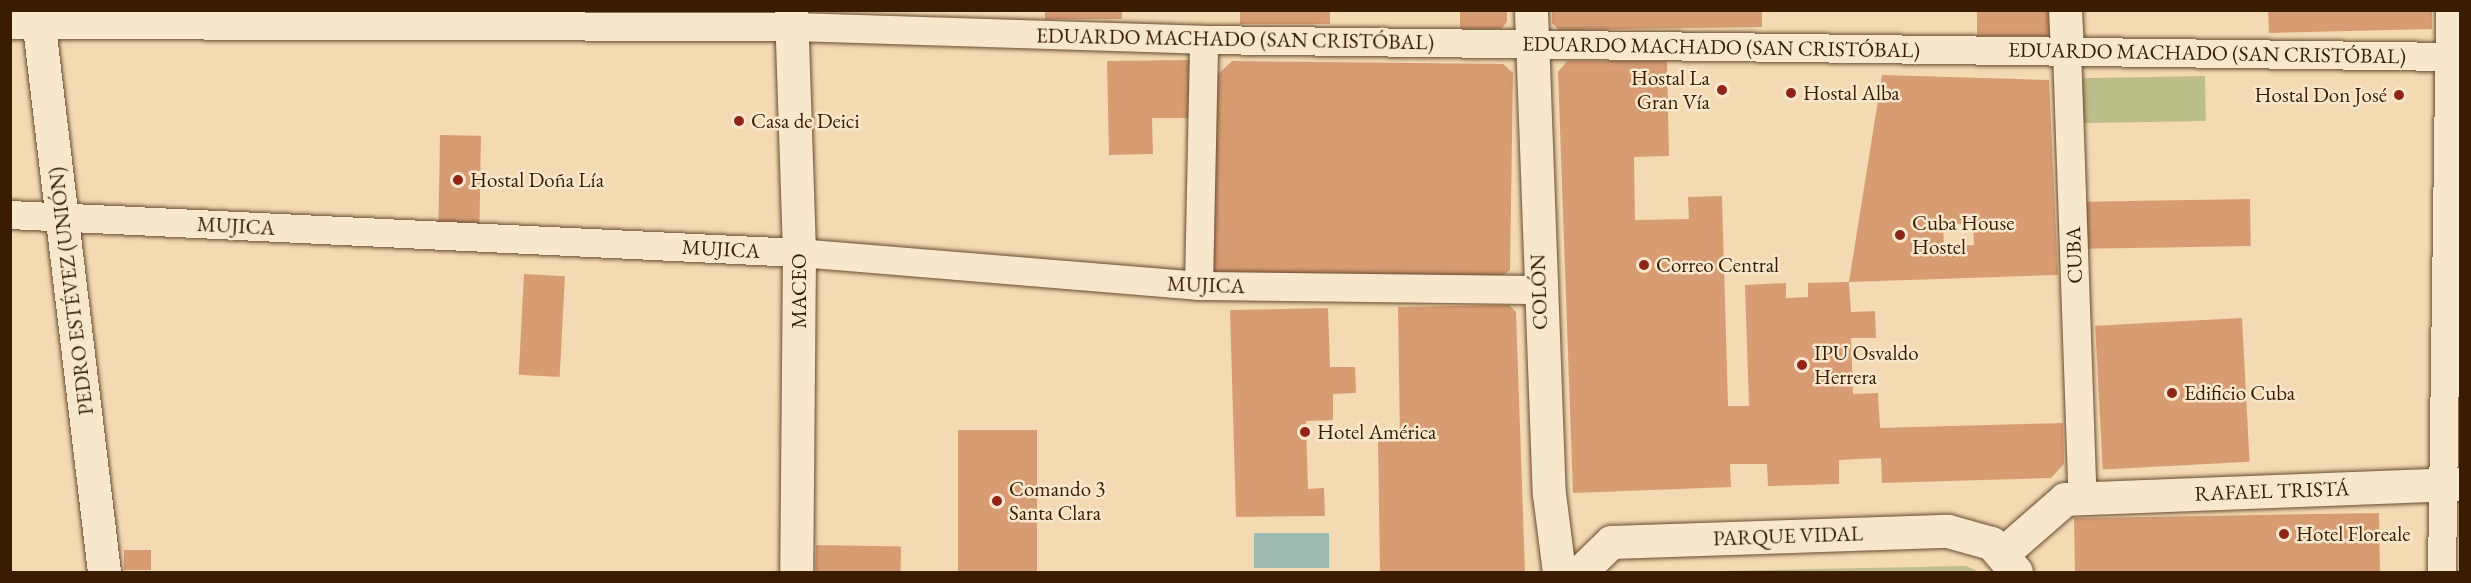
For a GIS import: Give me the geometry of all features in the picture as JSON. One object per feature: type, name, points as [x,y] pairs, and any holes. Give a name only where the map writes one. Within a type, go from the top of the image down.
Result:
[{"type":"street","name":"COLÓN","points":[[1531,10],[1539,291],[1549,494],[1559,573]]},
{"type":"street","name":"CUBA","points":[[2065,10],[2083,498]]},
{"type":"street","points":[[2442,573],[2452,484],[2455,57],[2450,10]]},
{"type":"street","name":"EDUARDO MACHADO (SAN CRISTÓBAL)","points":[[29,20],[792,19],[1204,40],[2455,57]]},
{"type":"street","name":"MACEO","points":[[792,19],[800,253],[796,573]]},
{"type":"street","name":"PEDRO ESTÉVEZ (UNIÓN)","points":[[29,20],[63,218],[104,573]]},
{"type":"street","points":[[1199,286],[1204,40]]},
{"type":"street","name":"MUJICA","points":[[10,215],[800,253],[1199,286],[1539,291]]},
{"type":"street","name":"RAFAEL TRISTÁ","points":[[2083,498],[2452,484]]},
{"type":"street","name":"PARQUE VIDAL","points":[[1580,573],[1611,542],[1948,531],[1978,536],[2009,562],[2065,499],[2083,498]]},
{"type":"green space","points":[[2205,76],[2206,121],[2079,123],[2078,78]]},
{"type":"green space","points":[[1966,566],[1979,572],[1669,572]]},
{"type":"water","points":[[1254,533],[1329,533],[1329,568],[1254,568]]},
{"type":"building","points":[[1045,10],[1122,10],[1122,19],[1045,19]]},
{"type":"building","points":[[1240,10],[1330,10],[1330,24],[1240,24]]},
{"type":"building","points":[[1460,10],[1507,10],[1507,22],[1501,29],[1460,29]]},
{"type":"building","points":[[1552,10],[1762,10],[1762,27],[1559,30],[1552,23]]},
{"type":"building","points":[[1977,10],[2052,10],[2052,36],[1977,36]]},
{"type":"building","points":[[2268,10],[2432,10],[2432,29],[2269,33]]},
{"type":"building","points":[[1191,60],[1192,118],[1152,118],[1153,154],[1109,155],[1107,61]]},
{"type":"building","points":[[1232,61],[1503,64],[1513,73],[1510,270],[1501,277],[1212,273],[1214,78]]},
{"type":"building","points":[[1567,61],[1667,61],[1669,156],[1634,157],[1635,220],[1689,219],[1688,197],[1722,196],[1728,406],[1749,406],[1745,285],[1786,283],[1786,298],[1808,297],[1808,283],[1849,282],[1851,312],[1875,311],[1876,338],[1851,338],[1853,394],[1878,393],[1880,428],[2063,423],[2064,464],[2051,478],[1882,483],[1881,458],[1839,460],[1839,484],[1768,486],[1767,464],[1730,464],[1731,487],[1573,493],[1558,72]]},
{"type":"building","points":[[1882,75],[2049,80],[2058,275],[1849,282]],"holes":[[[1973,223],[1974,245],[1944,246],[1943,225]]]},
{"type":"building","name":"Hostal Doña Lía","points":[[440,135],[481,136],[479,225],[438,224]]},
{"type":"building","points":[[2250,199],[2251,246],[2087,249],[2086,202]]},
{"type":"building","points":[[524,274],[565,276],[560,377],[519,375]]},
{"type":"building","points":[[1509,305],[1516,312],[1525,572],[1380,572],[1378,441],[1400,441],[1398,307]]},
{"type":"building","points":[[1328,308],[1330,367],[1355,367],[1356,393],[1333,394],[1333,420],[1306,421],[1308,489],[1324,488],[1325,516],[1236,517],[1230,310]]},
{"type":"building","name":"Edificio Cuba","points":[[2242,318],[2250,462],[2103,469],[2095,326]]},
{"type":"building","name":"Comando 3 Santa Clara","points":[[958,430],[1037,430],[1037,572],[958,572]]},
{"type":"building","points":[[2379,513],[2380,572],[2075,572],[2074,518]]},
{"type":"building","points":[[816,545],[901,546],[901,572],[816,572]]},
{"type":"building","points":[[124,550],[151,550],[151,570],[124,570]]},
{"type":"place","name":"Hostal La Gran Vía","points":[[1722,90]]},
{"type":"place","name":"Hostal Alba","points":[[1791,93]]},
{"type":"place","name":"Hostal Don José","points":[[2399,95]]},
{"type":"place","name":"Casa de Deici","points":[[739,121]]},
{"type":"place","name":"Hostal Doña Lía","points":[[458,180]]},
{"type":"place","name":"Cuba House Hostel","points":[[1900,235]]},
{"type":"place","name":"Correo Central","points":[[1644,265]]},
{"type":"place","name":"IPU Osvaldo Herrera","points":[[1802,365]]},
{"type":"place","name":"Edificio Cuba","points":[[2172,393]]},
{"type":"place","name":"Hotel América","points":[[1305,432]]},
{"type":"place","name":"Comando 3 Santa Clara","points":[[997,501]]},
{"type":"place","name":"Hotel Floreale","points":[[2284,534]]}]
